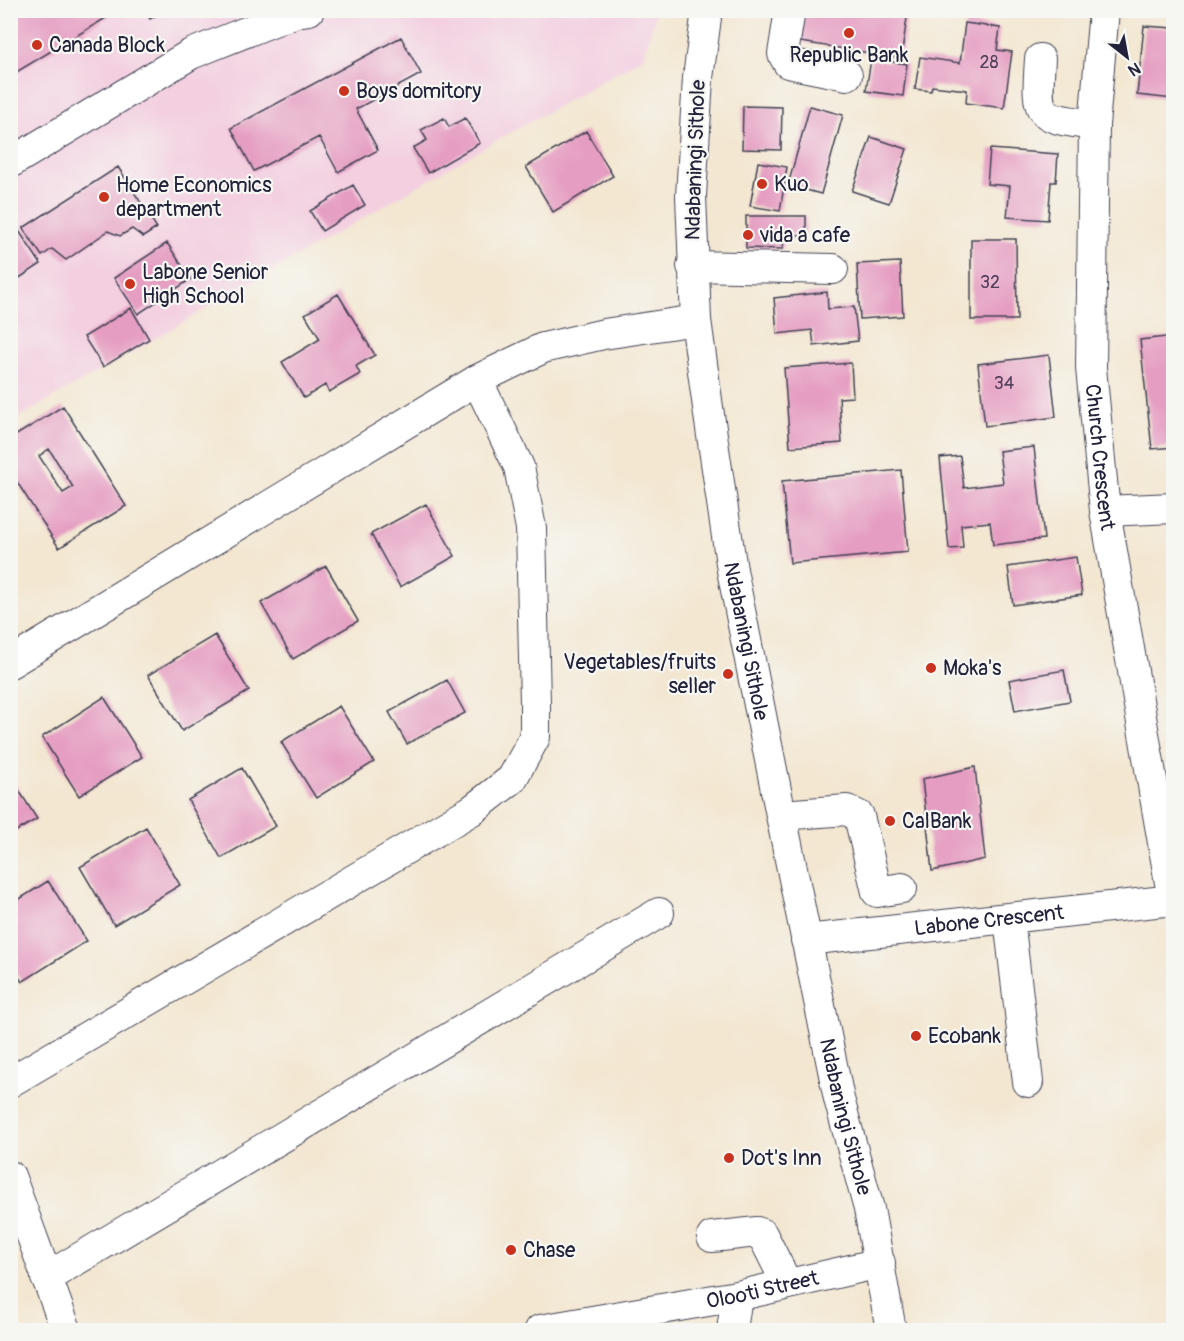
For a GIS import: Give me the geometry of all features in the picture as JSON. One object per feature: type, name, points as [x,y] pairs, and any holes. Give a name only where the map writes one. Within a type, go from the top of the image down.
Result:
[{"type":"street","name":"Ndabaningi Sithole","points":[[707,10],[698,78],[692,196],[692,266],[696,320],[732,570],[839,1099],[869,1209],[891,1330]]},
{"type":"street","points":[[790,10],[783,54],[788,63],[847,75]]},
{"type":"street","name":"Church Crescent","points":[[1104,10],[1094,125],[1091,368],[1105,511],[1173,900]]},
{"type":"street","points":[[10,163],[190,54],[301,11]]},
{"type":"street","points":[[1040,59],[1038,97],[1042,112],[1052,119],[1094,125]]},
{"type":"street","points":[[692,266],[833,269]]},
{"type":"street","points":[[10,663],[477,380],[543,348],[604,334],[696,320]]},
{"type":"street","points":[[10,1082],[472,810],[513,779],[535,737],[531,528],[519,466],[477,380]]},
{"type":"street","points":[[1105,511],[1173,508]]},
{"type":"street","points":[[781,815],[847,810],[859,816],[877,892],[902,888]]},
{"type":"street","name":"Labone Crescent","points":[[806,940],[1173,900]]},
{"type":"street","points":[[46,1278],[659,913]]},
{"type":"street","points":[[1009,919],[1028,1082]]},
{"type":"street","points":[[10,1176],[66,1330]]},
{"type":"street","points":[[712,1237],[757,1232],[762,1234],[787,1284]]},
{"type":"street","name":"Olooti Street","points":[[545,1330],[737,1296],[880,1263]]},
{"type":"street","points":[[732,1330],[737,1296]]},
{"type":"shaded area","name":"Labone Senior High School","points":[[11,11],[656,11],[644,57],[11,422]]},
{"type":"building","name":"Canada Block","points":[[14,10],[119,10],[10,76],[10,13]]},
{"type":"building","points":[[145,10],[165,10],[150,19]]},
{"type":"building","points":[[805,10],[908,11],[901,58],[800,42]]},
{"type":"building","points":[[965,23],[1000,28],[997,50],[1012,52],[1004,108],[966,103],[967,90],[932,86],[931,91],[915,89],[920,57],[960,63]]},
{"type":"building","points":[[1144,26],[1174,28],[1174,99],[1137,95]]},
{"type":"building","name":"Boys domitory","points":[[401,37],[421,74],[356,109],[378,150],[338,172],[319,137],[254,171],[231,128]]},
{"type":"building","points":[[871,59],[907,64],[903,96],[866,91]]},
{"type":"building","points":[[743,106],[782,107],[781,150],[742,149]]},
{"type":"building","points":[[810,106],[843,115],[821,194],[788,185]]},
{"type":"building","points":[[444,118],[449,127],[465,118],[480,143],[428,173],[413,148],[427,140],[421,130]]},
{"type":"building","points":[[586,131],[613,176],[553,212],[526,167]]},
{"type":"building","points":[[871,137],[907,149],[889,203],[852,191]]},
{"type":"building","points":[[990,149],[1058,154],[1056,182],[1051,182],[1048,220],[1007,217],[1010,186],[987,184]]},
{"type":"building","points":[[758,162],[787,167],[780,211],[750,206]]},
{"type":"building","name":"Home Economics department","points":[[118,167],[157,228],[143,237],[132,229],[120,236],[108,231],[66,260],[52,249],[42,256],[23,228]]},
{"type":"building","points":[[353,185],[365,205],[322,231],[310,211]]},
{"type":"building","points":[[746,216],[806,216],[806,235],[784,235],[783,249],[746,248]]},
{"type":"building","points":[[13,222],[41,264],[10,284],[10,223]]},
{"type":"building","points":[[971,239],[1016,239],[1017,320],[971,320]]},
{"type":"building","points":[[167,243],[191,279],[138,314],[114,278]]},
{"type":"building","points":[[900,262],[903,316],[860,319],[857,264]]},
{"type":"building","points":[[827,292],[828,309],[854,307],[858,341],[814,346],[812,330],[777,334],[774,298]]},
{"type":"building","points":[[338,294],[375,355],[356,366],[360,374],[329,392],[325,385],[304,398],[282,362],[320,339],[305,314]]},
{"type":"building","points":[[131,308],[149,339],[103,367],[84,337]]},
{"type":"building","points":[[1174,336],[1174,447],[1152,449],[1140,340]]},
{"type":"building","points":[[1049,355],[1056,417],[985,426],[978,364]]},
{"type":"building","points":[[851,363],[853,397],[839,398],[842,443],[790,447],[784,368]]},
{"type":"building","points":[[63,406],[126,506],[59,548],[10,471],[10,439]],"holes":[[[49,449],[73,487],[63,493],[39,456]]]},
{"type":"building","points":[[1034,447],[1044,539],[993,545],[990,522],[961,525],[963,548],[949,549],[940,458],[960,456],[964,488],[1003,483],[999,451]]},
{"type":"building","points":[[901,470],[908,552],[790,563],[782,481]]},
{"type":"building","points":[[426,504],[455,556],[400,587],[371,534]]},
{"type":"building","points":[[1076,557],[1082,595],[1013,605],[1008,567]]},
{"type":"building","points":[[326,566],[358,621],[293,659],[261,603]]},
{"type":"building","points":[[215,635],[249,691],[182,731],[148,675]]},
{"type":"building","points":[[1064,670],[1070,701],[1015,711],[1009,680]]},
{"type":"building","points":[[447,680],[465,713],[407,744],[389,712]]},
{"type":"building","points":[[104,697],[142,757],[79,796],[42,737]]},
{"type":"building","points":[[339,706],[374,762],[316,798],[281,742]]},
{"type":"building","points":[[975,767],[985,859],[932,871],[922,779]]},
{"type":"building","points":[[242,768],[276,826],[221,858],[188,800]]},
{"type":"building","points":[[10,776],[37,819],[10,835]]},
{"type":"building","points":[[146,827],[180,885],[114,925],[80,867]]},
{"type":"building","points":[[48,881],[87,941],[22,982],[10,964],[10,905]]},
{"type":"place","name":"Republic Bank","points":[[849,33]]},
{"type":"place","name":"Canada Block","points":[[37,45]]},
{"type":"place","name":"Boys domitory","points":[[344,91]]},
{"type":"place","name":"Kuo","points":[[762,184]]},
{"type":"place","name":"Home Economics department","points":[[104,197]]},
{"type":"place","name":"vida a cafe","points":[[748,235]]},
{"type":"place","name":"Labone Senior High School","points":[[130,284]]},
{"type":"place","name":"Moka's","points":[[931,668]]},
{"type":"place","name":"Vegetables/fruits seller","points":[[728,674]]},
{"type":"place","name":"CalBank","points":[[890,821]]},
{"type":"place","name":"Ecobank","points":[[916,1036]]},
{"type":"place","name":"Dot's Inn","points":[[729,1158]]},
{"type":"place","name":"Chase","points":[[511,1250]]}]
